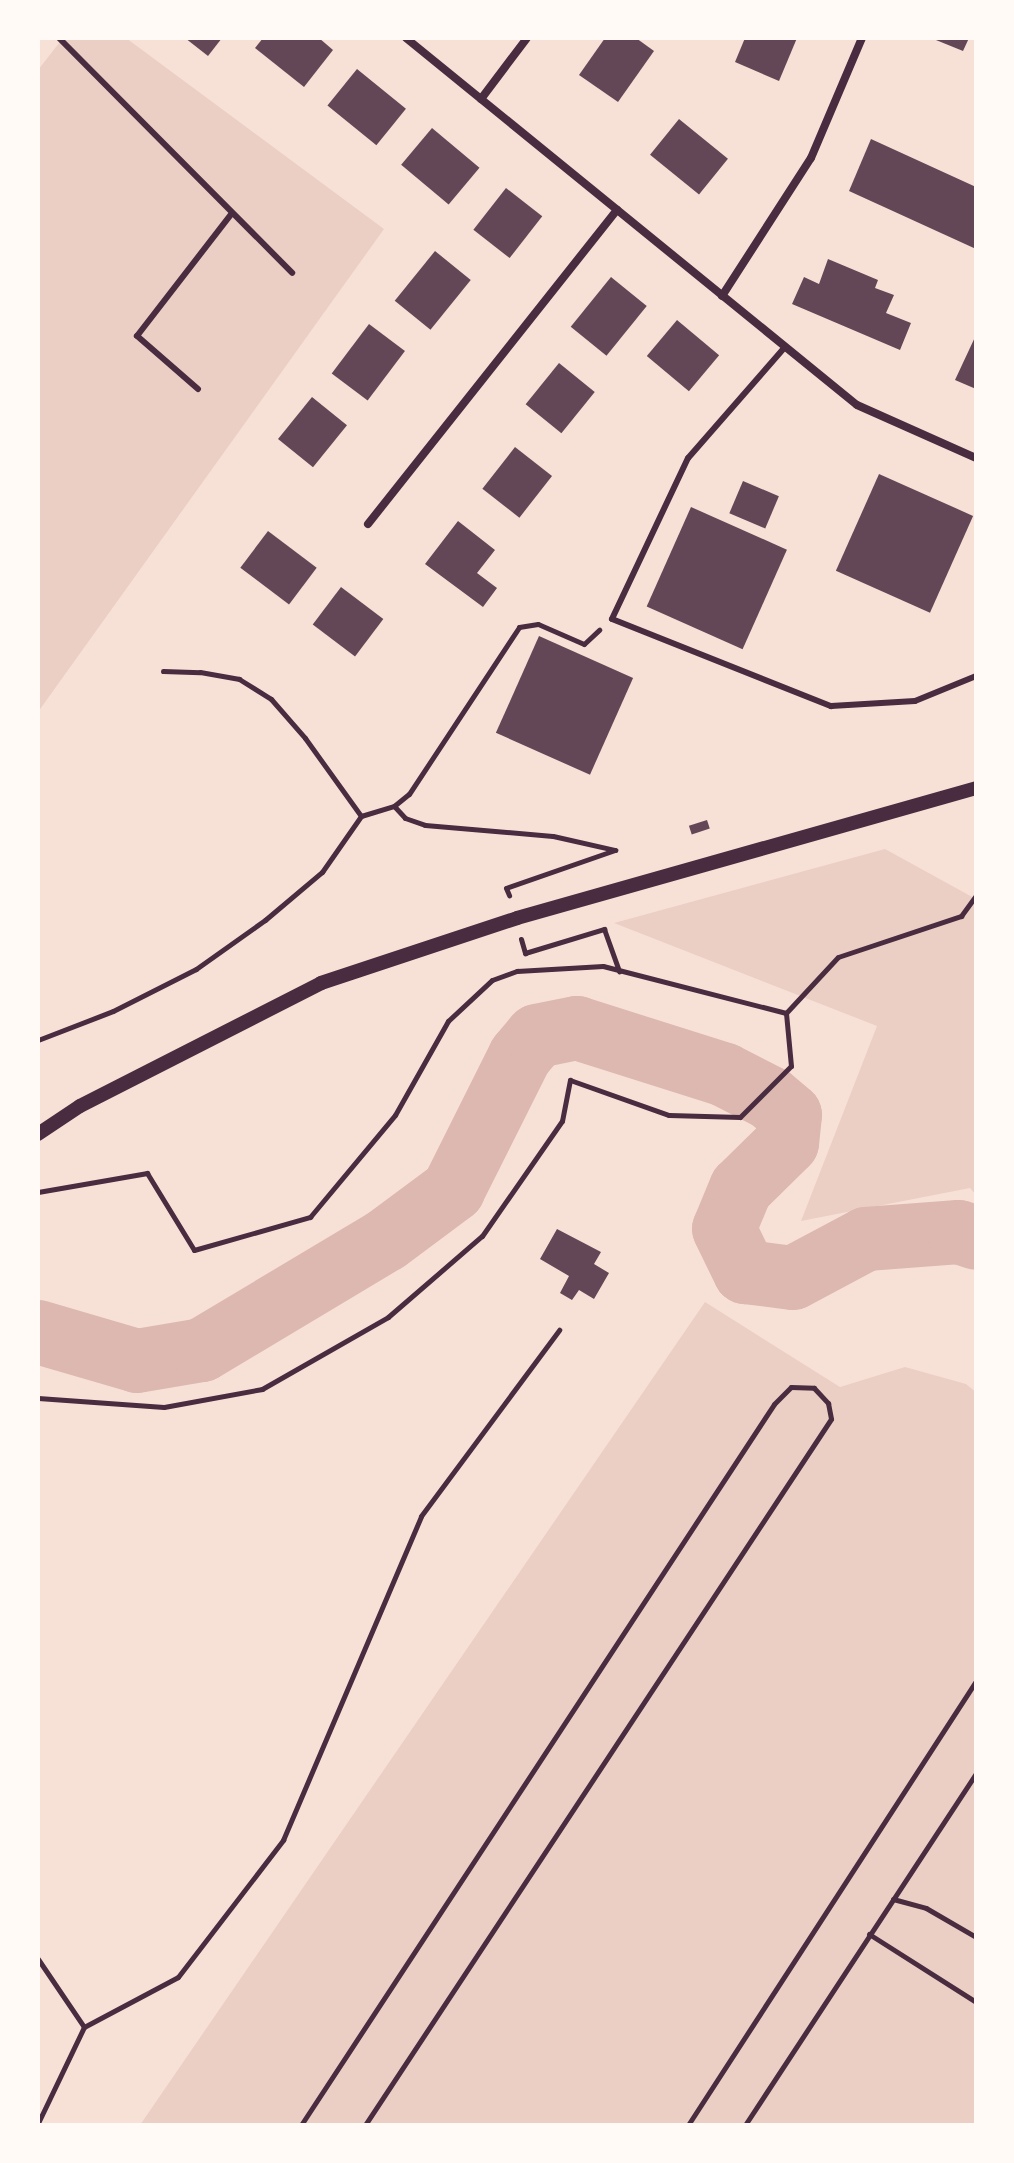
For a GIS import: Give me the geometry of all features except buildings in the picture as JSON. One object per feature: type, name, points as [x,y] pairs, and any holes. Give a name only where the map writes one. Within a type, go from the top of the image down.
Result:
[{"type":"street","points":[[406,38],[857,405],[976,458]]},
{"type":"street","points":[[481,99],[527,38]]},
{"type":"street","points":[[722,296],[811,158],[862,38]]},
{"type":"street","points":[[368,524],[617,210]]},
{"type":"street","points":[[38,1134],[80,1106],[321,983],[517,918],[976,788]]},
{"type":"lane","points":[[59,38],[292,273]]},
{"type":"lane","points":[[198,389],[137,336],[232,213]]},
{"type":"lane","points":[[785,347],[688,458],[612,619],[831,706],[915,701],[976,676]]},
{"type":"path","points":[[38,1040],[113,1011],[196,969],[265,920],[322,872],[361,816],[394,806],[409,794],[519,627],[538,624],[584,644],[612,619]]},
{"type":"path","points":[[163,671],[200,672],[239,679],[271,699],[305,738],[361,816]]},
{"type":"path","points":[[394,806],[405,818],[425,825],[553,836],[615,850],[506,888],[525,953],[604,929],[619,971]]},
{"type":"path","points":[[38,1398],[164,1407],[262,1389],[388,1317],[482,1236],[562,1121],[570,1080],[669,1115],[740,1117],[791,1066],[786,1013],[838,957],[961,916],[976,895]]},
{"type":"path","points":[[38,1192],[147,1173],[194,1250],[310,1217],[395,1115],[448,1021],[492,980],[517,971],[603,966],[786,1013]]},
{"type":"path","points":[[38,2123],[84,2027],[178,1977],[283,1840],[421,1516],[559,1330]]},
{"type":"path","points":[[301,2125],[774,1404],[791,1387],[814,1388],[828,1403],[831,1419],[365,2125]]},
{"type":"path","points":[[688,2125],[976,1681]]},
{"type":"path","points":[[745,2125],[976,1774]]},
{"type":"path","points":[[893,1899],[926,1908],[976,1937]]},
{"type":"path","points":[[869,1934],[976,2002]]},
{"type":"path","points":[[38,1959],[84,2027]]},
{"type":"shaded area","points":[[63,38],[126,38],[384,229],[38,712],[38,70]]},
{"type":"shaded area","points":[[885,849],[976,899],[976,1195],[970,1188],[801,1221],[877,1026],[614,923]]},
{"type":"shaded area","points":[[705,1302],[840,1387],[905,1367],[966,1384],[976,1392],[976,2125],[140,2125]]},
{"type":"waterway","points":[[38,1332],[137,1361],[202,1350],[386,1240],[453,1190],[520,1056],[537,1036],[577,1028],[725,1075],[770,1098],[790,1115],[787,1143],[741,1188],[724,1229],[745,1272],[793,1278],[866,1239],[959,1232],[976,1238]]}]
